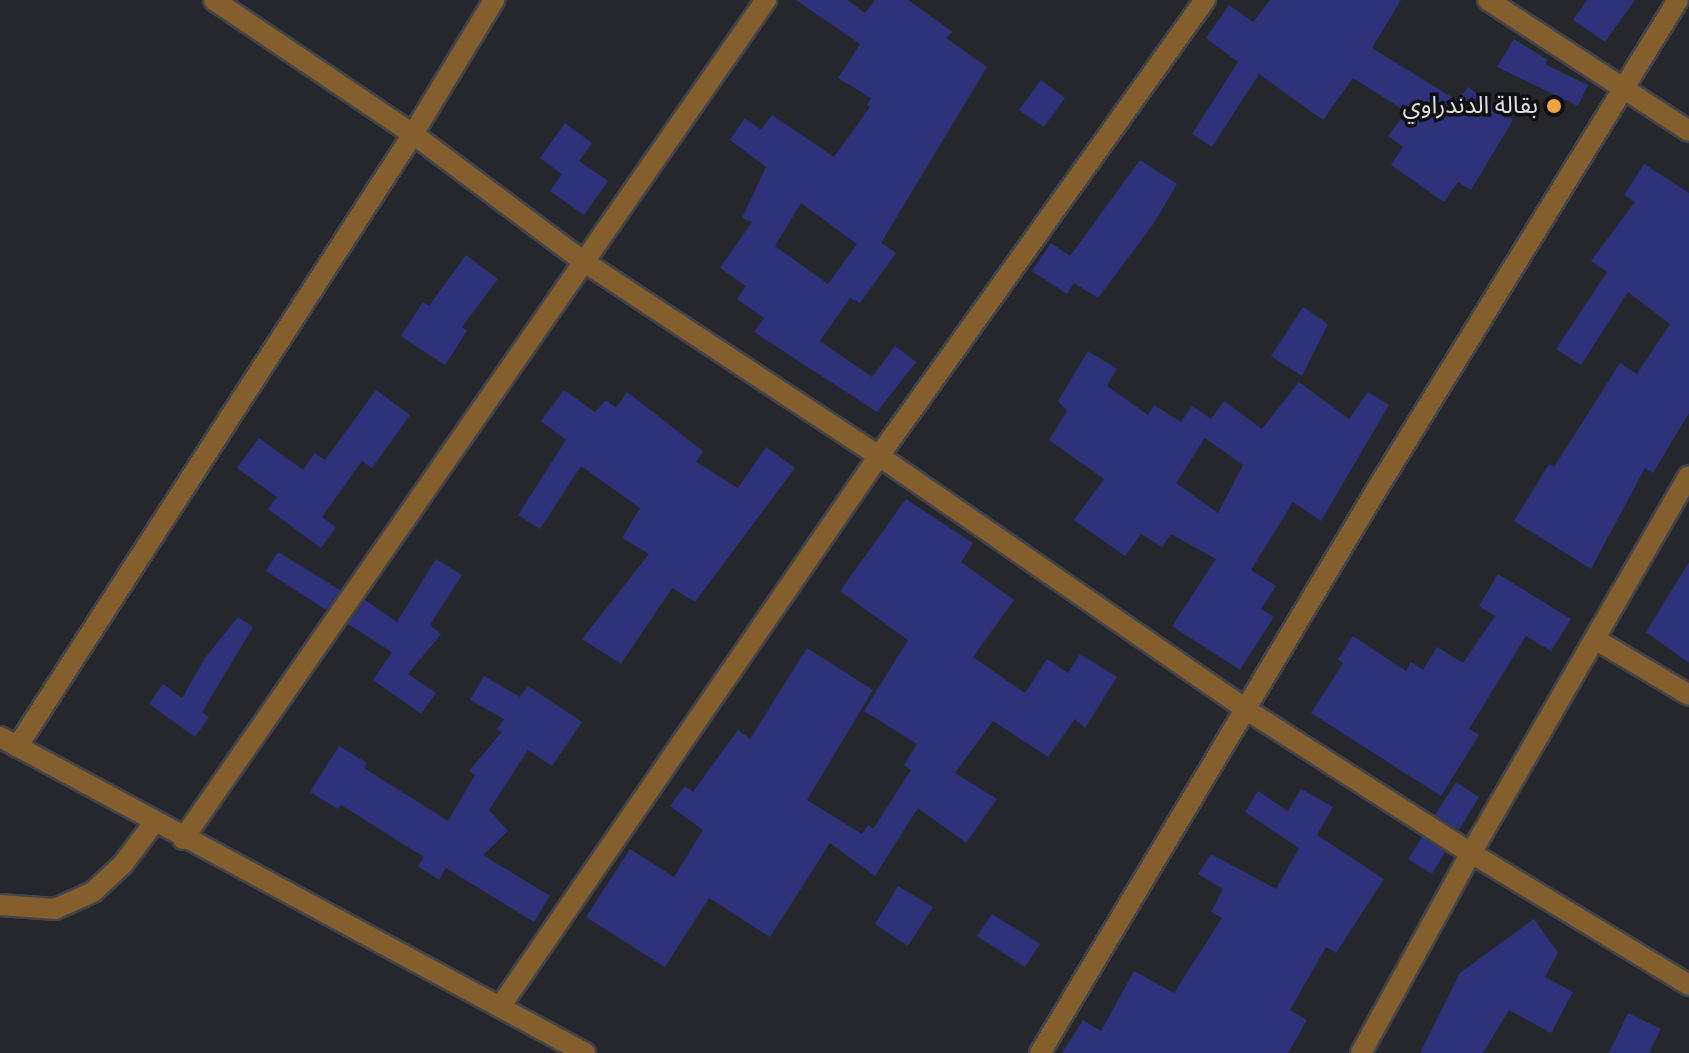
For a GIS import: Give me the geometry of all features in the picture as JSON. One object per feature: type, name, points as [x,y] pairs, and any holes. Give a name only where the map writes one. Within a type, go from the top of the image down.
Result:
[{"type":"street","points":[[214,0],[413,134],[583,261],[879,456],[1247,710],[1471,853],[1689,985]]},
{"type":"street","points":[[494,0],[413,134],[8,742],[585,1053]]},
{"type":"street","points":[[183,839],[766,0]]},
{"type":"street","points":[[500,1007],[879,456],[1205,0]]},
{"type":"street","points":[[1488,0],[1689,131]]},
{"type":"street","points":[[1040,1053],[1377,489],[1678,0]]},
{"type":"street","points":[[1361,1053],[1471,853],[1689,476]]},
{"type":"street","points":[[1595,639],[1689,695]]},
{"type":"street","points":[[0,905],[55,909],[93,892],[123,864],[154,823]]},
{"type":"building","points":[[796,0],[847,0],[865,13],[875,0],[908,0],[953,32],[946,38],[987,67],[881,243],[896,253],[860,303],[850,298],[820,341],[872,377],[895,346],[916,362],[877,412],[754,332],[764,318],[737,299],[746,286],[720,268],[752,222],[742,218],[766,167],[730,140],[745,118],[761,130],[772,115],[834,157],[870,107],[867,105],[871,98],[838,78],[860,44]],"holes":[[[801,203],[857,244],[828,284],[775,246]]]},
{"type":"building","points":[[1270,0],[1401,0],[1372,48],[1458,101],[1468,87],[1513,120],[1471,190],[1458,182],[1444,202],[1391,165],[1403,147],[1388,136],[1407,112],[1353,78],[1323,120],[1259,74],[1212,147],[1192,134],[1238,62],[1206,38],[1229,5],[1253,22]]},
{"type":"building","points":[[1587,0],[1635,0],[1605,42],[1573,20]]},
{"type":"building","points":[[1514,39],[1548,60],[1545,64],[1588,85],[1578,106],[1497,67]]},
{"type":"building","points":[[1041,80],[1065,98],[1044,127],[1019,110]]},
{"type":"building","points":[[565,123],[592,143],[579,161],[608,181],[584,215],[550,191],[562,174],[540,158]]},
{"type":"building","points":[[1140,160],[1177,184],[1154,223],[1098,298],[1074,283],[1067,294],[1032,271],[1051,243],[1070,256]]},
{"type":"building","points":[[1644,164],[1689,193],[1689,413],[1653,473],[1645,468],[1591,569],[1514,521],[1549,464],[1554,467],[1620,363],[1637,374],[1670,324],[1628,292],[1581,365],[1556,349],[1607,272],[1591,261],[1635,202],[1624,195]]},
{"type":"building","points":[[466,255],[498,279],[462,327],[467,331],[445,365],[401,336],[423,302],[429,306]]},
{"type":"building","points":[[1303,307],[1328,324],[1302,376],[1271,356]]},
{"type":"building","points":[[1088,351],[1117,369],[1107,386],[1148,415],[1154,405],[1181,422],[1192,406],[1211,419],[1224,401],[1262,429],[1299,382],[1349,419],[1368,392],[1389,405],[1321,521],[1293,502],[1251,570],[1276,586],[1261,609],[1274,617],[1240,670],[1172,626],[1216,559],[1171,534],[1162,547],[1141,534],[1125,556],[1074,520],[1104,479],[1049,440],[1067,411],[1058,401]],"holes":[[[1205,438],[1243,465],[1218,513],[1176,483]]]},
{"type":"building","points":[[376,390],[410,415],[372,468],[362,461],[322,517],[336,527],[321,548],[268,509],[277,497],[237,468],[259,438],[303,470],[315,453],[325,460]]},
{"type":"building","points":[[564,390],[595,412],[606,400],[616,408],[627,392],[703,451],[696,462],[738,488],[766,447],[795,468],[695,602],[672,588],[621,664],[582,639],[649,554],[622,538],[640,508],[581,466],[540,529],[518,515],[566,440],[541,421]]},
{"type":"building","points":[[906,499],[973,543],[961,562],[1014,600],[973,657],[1025,693],[1047,659],[1068,673],[1080,654],[1117,677],[1085,728],[1075,719],[1048,757],[993,721],[955,773],[997,799],[966,843],[918,808],[875,876],[830,843],[770,937],[709,898],[665,967],[586,917],[630,849],[674,877],[703,830],[670,806],[685,786],[693,792],[738,730],[750,739],[807,648],[873,690],[807,800],[862,834],[868,825],[873,829],[911,770],[904,765],[917,744],[864,711],[908,640],[840,591]]},
{"type":"building","points":[[278,552],[340,590],[326,610],[266,571]]},
{"type":"building","points":[[436,559],[462,575],[430,625],[441,634],[408,674],[436,693],[421,714],[373,680],[392,652],[348,624],[365,600],[397,622]]},
{"type":"building","points":[[1689,562],[1689,663],[1646,632]]},
{"type":"building","points":[[1498,574],[1571,619],[1551,651],[1526,636],[1469,729],[1479,735],[1441,796],[1311,713],[1343,663],[1338,659],[1353,636],[1406,671],[1411,662],[1423,670],[1437,647],[1463,663],[1495,616],[1479,606]]},
{"type":"building","points":[[238,617],[253,627],[202,712],[209,717],[195,737],[149,704],[163,684],[182,698],[205,658]]},
{"type":"building","points":[[484,676],[520,697],[528,686],[582,722],[552,766],[528,750],[489,810],[508,831],[483,855],[550,896],[534,922],[446,868],[439,880],[418,866],[424,857],[341,805],[338,809],[310,792],[339,746],[367,763],[364,768],[448,821],[475,775],[469,771],[502,732],[497,729],[504,719],[470,700]]},
{"type":"building","points":[[1456,782],[1479,797],[1459,830],[1435,815]]},
{"type":"building","points":[[1301,789],[1333,807],[1317,835],[1384,879],[1336,953],[1326,947],[1290,1010],[1307,1020],[1288,1053],[1062,1053],[1083,1020],[1101,1031],[1134,971],[1174,993],[1222,918],[1211,912],[1223,889],[1198,874],[1211,854],[1276,889],[1299,848],[1245,812],[1258,791],[1288,811]]},
{"type":"building","points":[[1422,837],[1445,852],[1432,874],[1408,859]]},
{"type":"building","points":[[898,886],[933,907],[908,946],[875,924]]},
{"type":"building","points":[[992,914],[1040,944],[1025,967],[977,936]]},
{"type":"building","points":[[1534,919],[1558,953],[1545,977],[1573,992],[1551,1033],[1509,1010],[1483,1053],[1420,1053],[1460,973]]},
{"type":"building","points":[[1628,1013],[1661,1029],[1649,1053],[1609,1053]]},
{"type":"place","name":"بقالة الدندراوي","points":[[1554,106]]}]
